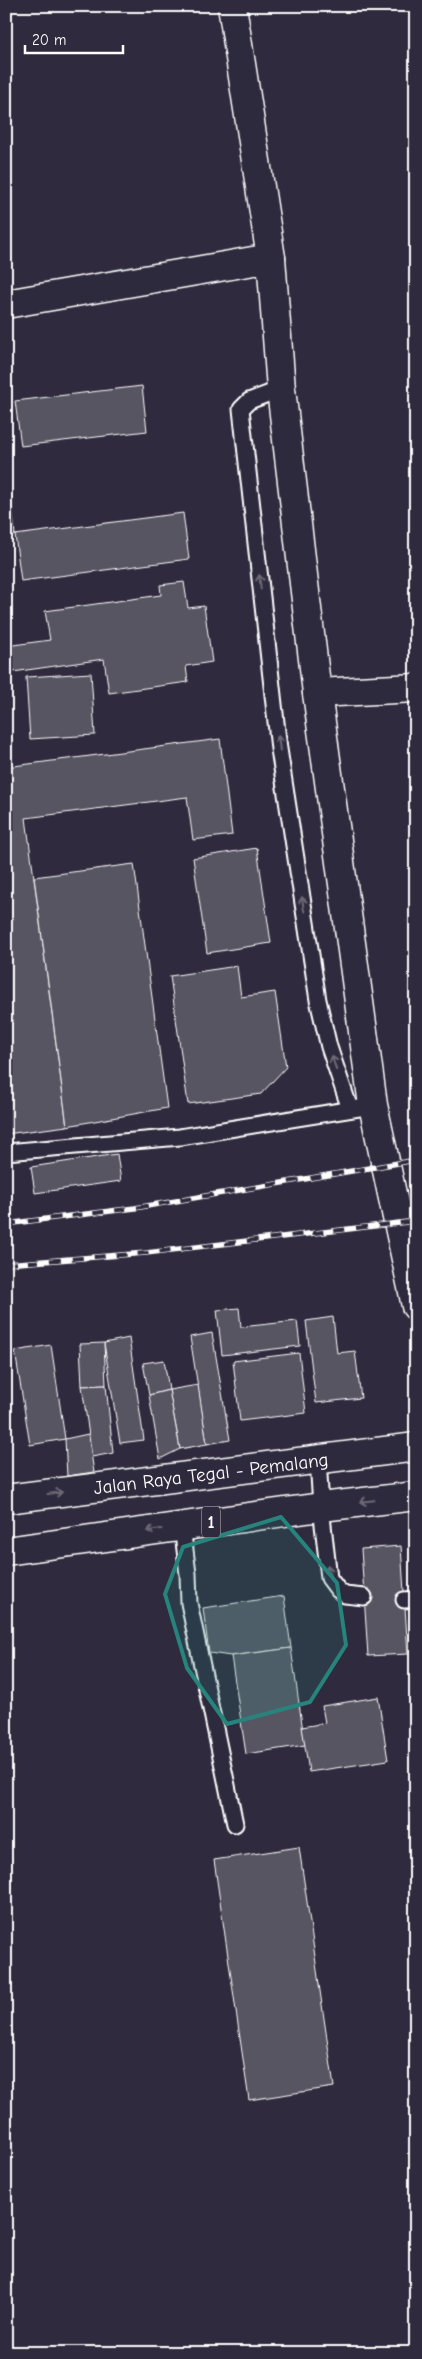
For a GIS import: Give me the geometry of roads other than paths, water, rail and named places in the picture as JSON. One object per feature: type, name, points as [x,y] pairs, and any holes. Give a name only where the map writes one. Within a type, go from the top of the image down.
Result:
[{"type":"main road","points":[[232,6],[271,258],[281,389],[317,693],[361,1107],[416,1306]]},
{"type":"main road","points":[[6,304],[271,258]]},
{"type":"main road","points":[[317,693],[416,688]]},
{"type":"main road","name":"Jalan Raya Tegal - Pemalang","points":[[6,1500],[416,1447]]},
{"type":"main road","name":"1","points":[[6,1551],[320,1506],[416,1496]]},
{"type":"lane","points":[[6,1152],[180,1137],[361,1107],[329,1047],[318,1000],[279,749],[241,409],[249,401],[281,389]]},
{"type":"lane","points":[[318,1459],[320,1506],[329,1578],[338,1590],[345,1595],[364,1597]]},
{"type":"lane","points":[[182,1526],[188,1574],[189,1603],[235,1824]]},
{"type":"railway","points":[[6,1224],[135,1208],[416,1160]]},
{"type":"railway","points":[[6,1264],[146,1253],[416,1221]]}]
